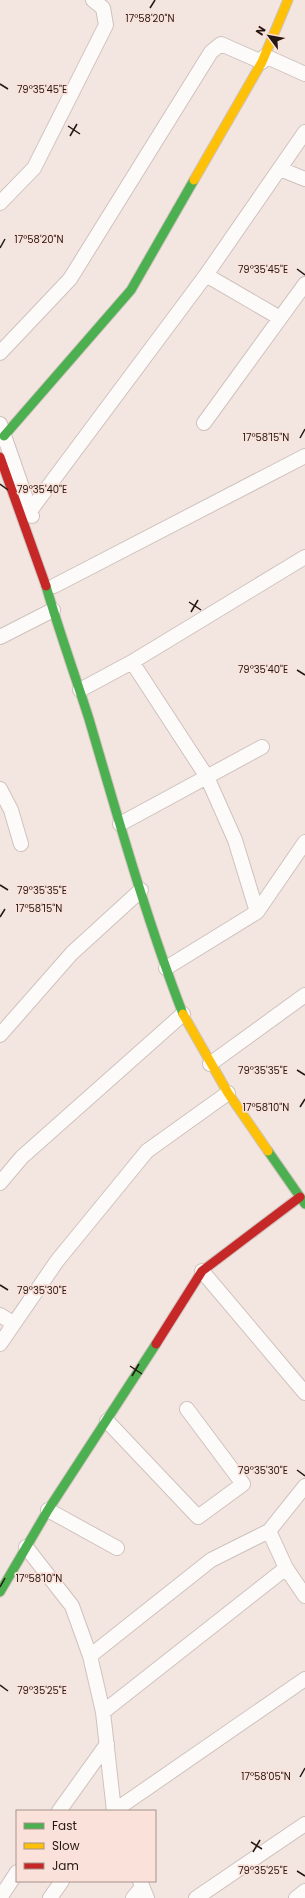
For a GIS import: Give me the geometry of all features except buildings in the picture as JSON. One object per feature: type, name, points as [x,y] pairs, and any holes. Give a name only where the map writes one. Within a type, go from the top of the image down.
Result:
[{"type":"street","points":[[0,203],[34,168],[106,25],[103,8],[93,0]]},
{"type":"street","points":[[67,653],[71,633],[61,609],[30,511],[2,430],[131,290],[263,59],[288,0]]},
{"type":"street","points":[[0,353],[70,279],[211,52],[221,44],[305,74]]},
{"type":"street","points":[[30,511],[206,275],[305,132]]},
{"type":"street","points":[[280,169],[305,179]]},
{"type":"street","points":[[206,275],[280,318]]},
{"type":"street","points":[[204,423],[305,284]]},
{"type":"street","points":[[54,586],[305,456]]},
{"type":"street","points":[[0,457],[42,570],[53,610],[80,690],[120,824],[166,968],[183,1014],[210,1064],[228,1093],[302,1200],[202,1271],[107,1421],[48,1510],[26,1547],[2,1582]]},
{"type":"street","points":[[80,690],[132,662],[305,557]]},
{"type":"street","points":[[0,637],[53,610]]},
{"type":"street","points":[[132,662],[207,777],[235,840],[257,912]]},
{"type":"street","points":[[120,824],[262,747]]},
{"type":"street","points":[[0,789],[11,810],[21,844]]},
{"type":"street","points":[[166,968],[257,912],[305,842]]},
{"type":"street","points":[[0,1035],[72,953],[142,890]]},
{"type":"street","points":[[210,1064],[305,995]]},
{"type":"street","points":[[0,1183],[22,1157],[183,1014]]},
{"type":"street","points":[[0,1344],[57,1261],[147,1151],[228,1093]]},
{"type":"street","points":[[202,1271],[305,1393]]},
{"type":"street","points":[[0,1315],[13,1323]]},
{"type":"street","points":[[107,1421],[198,1517],[243,1484],[187,1410]]},
{"type":"street","points":[[90,1656],[211,1560],[269,1531],[305,1486]]},
{"type":"street","points":[[48,1510],[117,1548]]},
{"type":"street","points":[[269,1531],[286,1568],[305,1596]]},
{"type":"street","points":[[26,1547],[72,1606],[90,1656],[104,1712],[114,1810]]},
{"type":"street","points":[[104,1712],[286,1568]]},
{"type":"street","points":[[115,1810],[305,1679]]},
{"type":"street","points":[[60,1810],[107,1744]]},
{"type":"street","points":[[196,1898],[305,1824]]},
{"type":"street","points":[[0,1898],[16,1874]]},
{"type":"street","points":[[50,1898],[61,1882]]},
{"type":"street","points":[[133,1898],[143,1889]]},
{"type":"street","points":[[296,1898],[305,1891]]},
{"type":"traffic: fast","points":[[4,436],[131,290],[194,180]]},
{"type":"traffic: fast","points":[[46,586],[89,719],[145,905],[183,1014]]},
{"type":"traffic: fast","points":[[268,1151],[305,1204]]},
{"type":"traffic: fast","points":[[0,1592],[48,1510],[156,1344]]},
{"type":"traffic: slow","points":[[194,180],[262,62],[288,0]]},
{"type":"traffic: slow","points":[[183,1014],[228,1093],[268,1151]]},
{"type":"traffic: jam","points":[[0,457],[46,586]]},
{"type":"traffic: jam","points":[[156,1344],[202,1271],[300,1197]]}]
